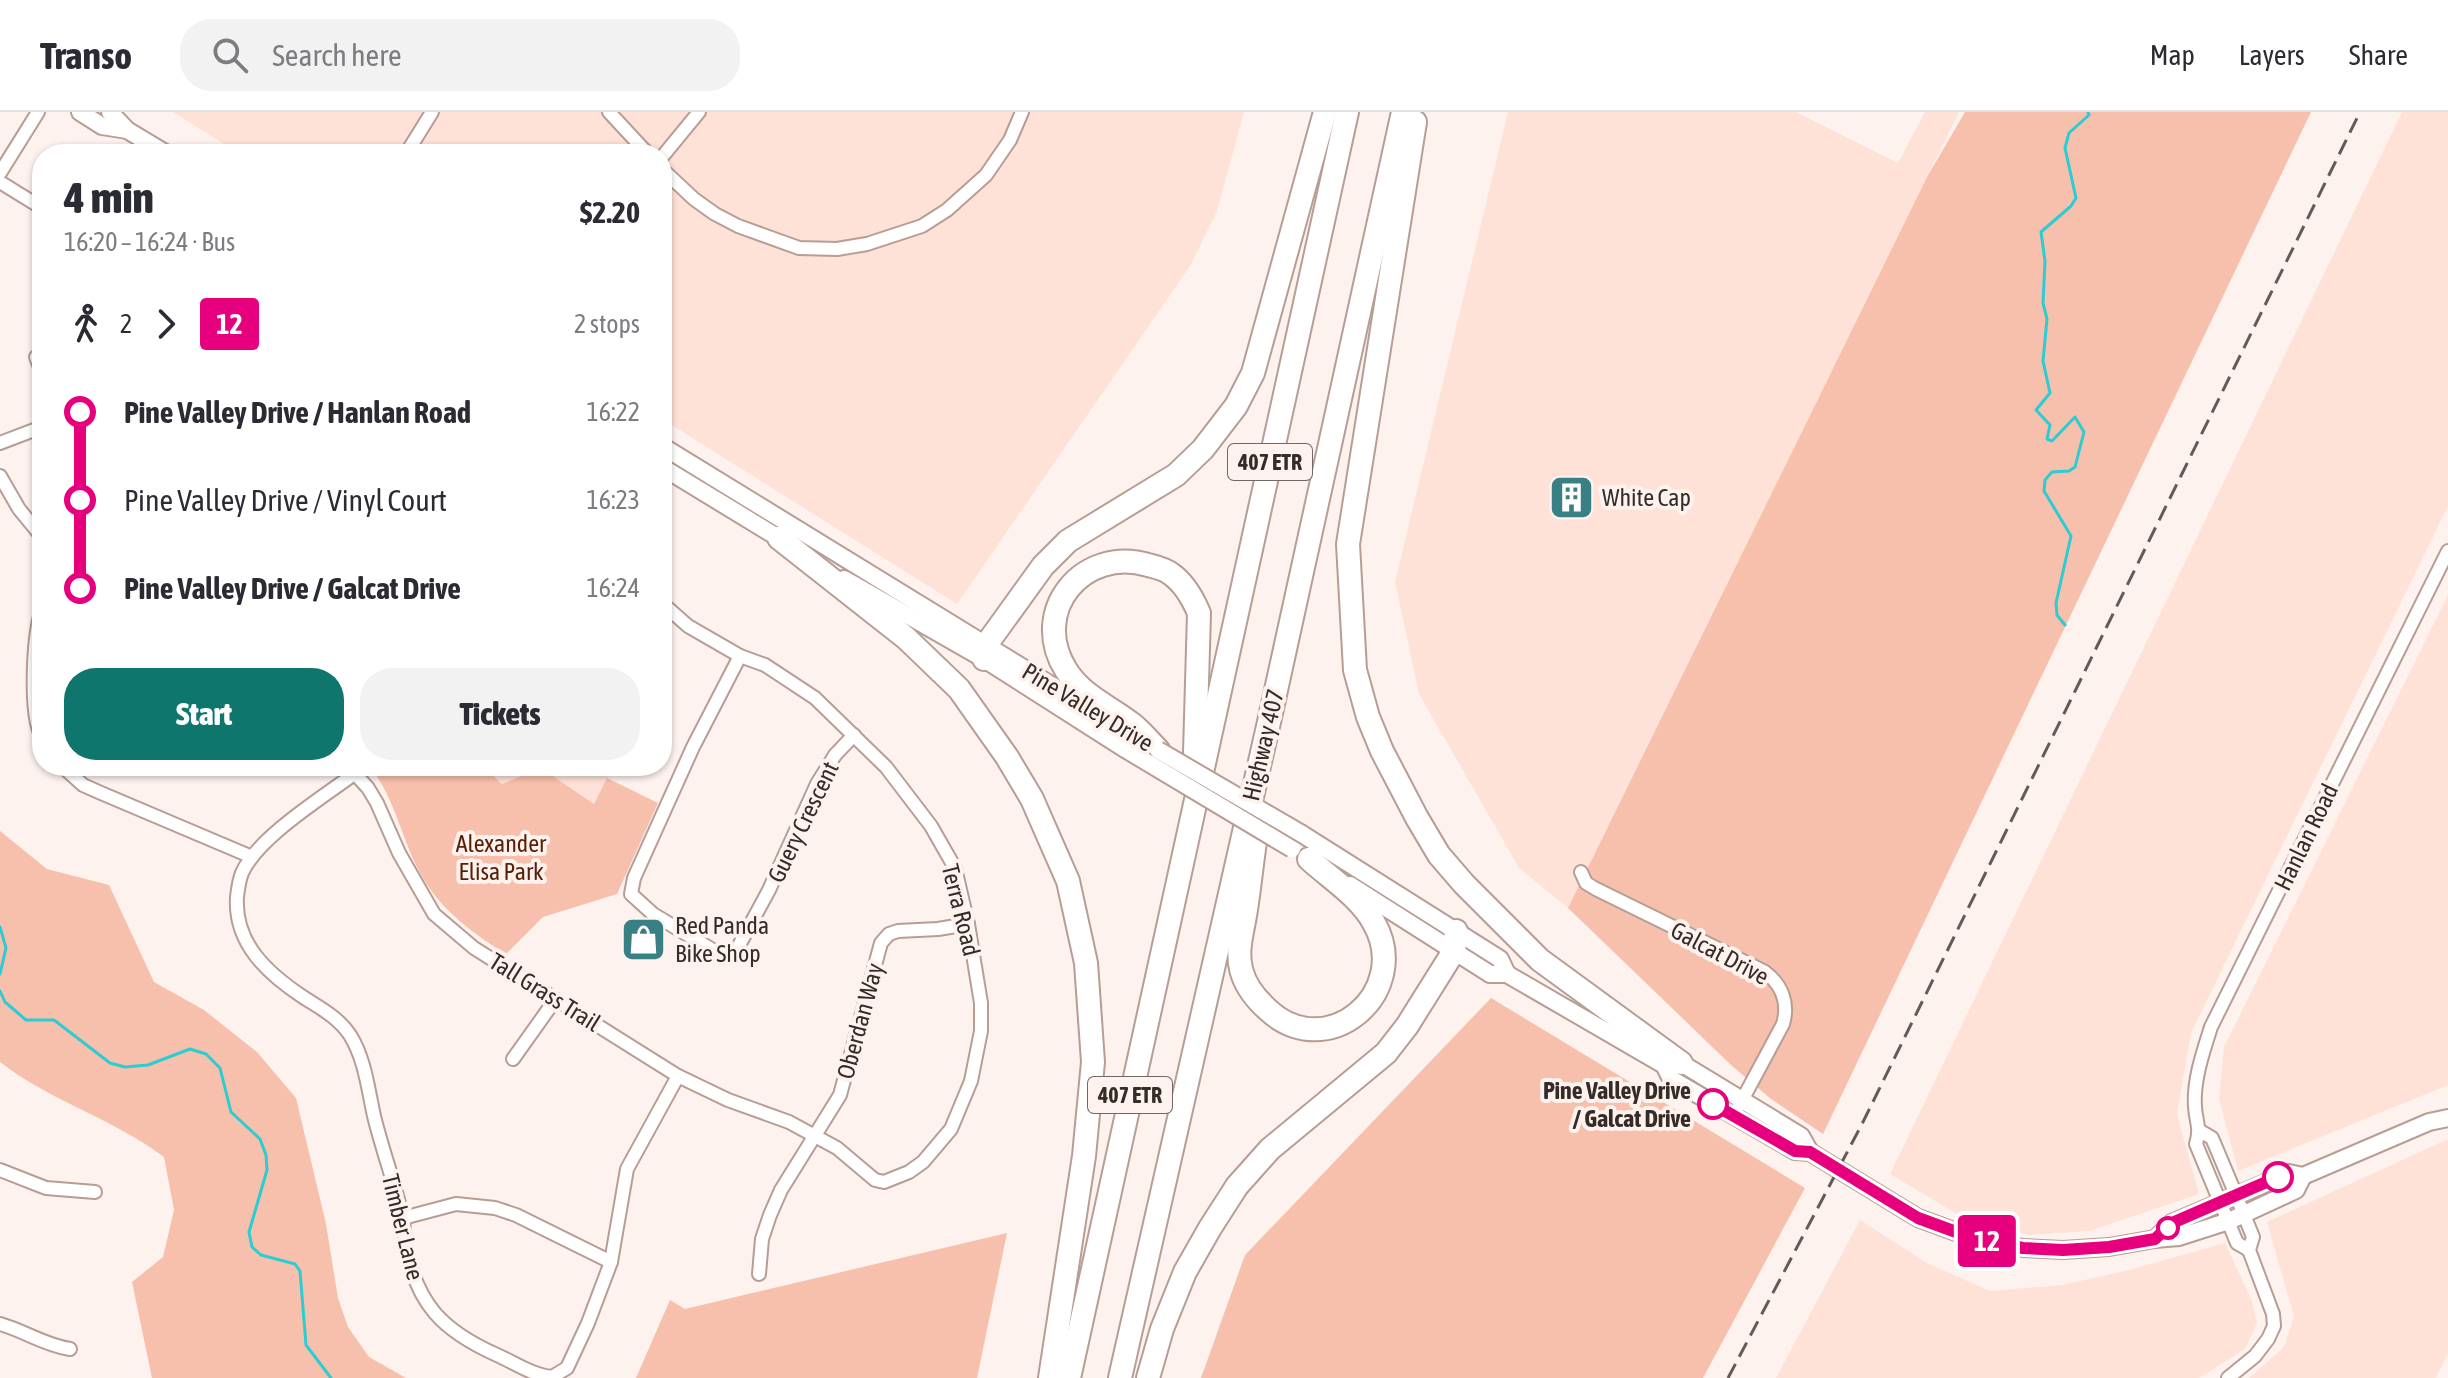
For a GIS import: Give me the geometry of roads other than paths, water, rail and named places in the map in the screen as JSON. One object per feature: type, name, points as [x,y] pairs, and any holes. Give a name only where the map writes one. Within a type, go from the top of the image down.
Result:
[{"type":"highway","points":[[985,652],[1043,566],[1068,541],[1176,475],[1203,449],[1236,406],[1257,361],[1325,112]]},
{"type":"highway","name":"407 ETR","points":[[1069,1378],[1347,112]]},
{"type":"highway","name":"Highway 407","points":[[1120,1378],[1403,112]]},
{"type":"highway","points":[[1416,112],[1348,544],[1355,670],[1368,717],[1382,751],[1439,855],[1540,960],[1673,1064]]},
{"type":"highway","points":[[779,538],[906,638],[959,689],[1032,799],[1068,881],[1086,963],[1093,1062],[1084,1156],[1050,1378]]},
{"type":"highway","points":[[1158,750],[1132,738],[1078,686],[1058,655],[1053,636],[1055,614],[1073,581],[1112,562],[1132,560],[1171,573],[1191,595],[1199,613],[1192,813]]},
{"type":"highway","points":[[1269,722],[1260,813],[1238,948],[1241,969],[1252,993],[1276,1018],[1301,1028],[1328,1030],[1340,1026],[1367,1003],[1383,975],[1386,955],[1379,931],[1362,906],[1301,854]]},
{"type":"highway","points":[[1148,1378],[1162,1329],[1185,1272],[1237,1186],[1270,1149],[1386,1053],[1407,1026],[1455,941]]},
{"type":"main road","points":[[80,112],[102,126],[127,130]]},
{"type":"main road","points":[[110,112],[127,130],[150,144]]},
{"type":"main road","name":"Pine Valley Drive","points":[[672,452],[985,652],[1132,738],[1301,854],[1455,941]]},
{"type":"main road","name":"Pine Valley Drive","points":[[672,473],[850,583],[985,652]]},
{"type":"main road","name":"Pine Valley Drive","points":[[1158,750],[1302,834],[1455,941],[1490,974],[1507,974],[1673,1064],[1795,1151],[1810,1152],[1918,1218],[1978,1240],[2023,1248],[2063,1250],[2109,1247],[2179,1237],[2236,1218],[2296,1190],[2303,1176]]},
{"type":"main road","name":"Pine Valley Drive","points":[[2155,1239],[2172,1223],[2289,1173],[2303,1176],[2429,1122],[2448,1118]]},
{"type":"street","points":[[0,173],[38,112]]},
{"type":"street","points":[[412,144],[432,112]]},
{"type":"street","points":[[609,112],[639,144]]},
{"type":"street","points":[[672,145],[699,112]]},
{"type":"street","points":[[672,178],[715,214],[738,226],[799,248],[837,249],[867,244],[922,226],[947,210],[986,175],[1010,140],[1022,112]]},
{"type":"street","points":[[0,182],[32,202]]},
{"type":"street","points":[[0,443],[32,431]]},
{"type":"street","points":[[0,476],[32,525]]},
{"type":"street","name":"Hanlan Road","points":[[2228,1378],[2255,1356],[2274,1326],[2273,1314],[2249,1250],[2237,1243],[2236,1218],[2212,1138],[2200,1131],[2195,1108],[2205,1047],[2211,1027],[2448,551]]},
{"type":"street","name":"Terra Road","points":[[672,612],[688,626],[740,656],[765,665],[815,698],[886,767],[931,826],[955,868],[981,1003],[981,1031],[971,1081],[951,1129],[923,1162],[909,1172],[884,1182],[875,1180],[837,1148],[816,1137]]},
{"type":"street","name":"Guery Crescent","points":[[740,656],[693,747],[634,878],[631,894],[653,914],[721,955],[736,951],[769,890],[817,784],[835,755],[854,735]]},
{"type":"street","points":[[73,776],[83,785],[252,857]]},
{"type":"street","name":"Timber Lane","points":[[344,776],[252,857],[241,873],[237,898],[239,924],[245,942],[264,965],[300,995],[339,1021],[350,1035],[361,1060],[403,1218],[406,1245],[418,1289],[435,1315],[450,1329],[473,1344],[545,1377],[559,1375],[567,1368],[611,1262],[627,1169],[678,1076]]},
{"type":"street","name":"Tall Grass Trail","points":[[356,776],[377,803],[399,853],[434,914],[474,948],[678,1076],[816,1137]]},
{"type":"street","name":"Galcat Drive","points":[[1581,872],[1590,886],[1765,972],[1777,983],[1785,1000],[1783,1024],[1738,1108]]},
{"type":"street","name":"Oberdan Way","points":[[759,1274],[762,1239],[781,1190],[840,1095],[881,943],[889,934],[898,931],[968,924]]},
{"type":"street","points":[[513,1059],[555,1000]]},
{"type":"street","points":[[0,1170],[46,1188],[95,1192]]},
{"type":"street","points":[[403,1218],[456,1204],[495,1208],[516,1215],[611,1262]]},
{"type":"street","points":[[0,1324],[18,1329],[49,1345],[70,1349]]},
{"type":"waterway","points":[[2065,625],[2057,615],[2056,603],[2071,536],[2044,491],[2045,480],[2052,472],[2069,471],[2075,467],[2084,432],[2075,417],[2052,441],[2047,439],[2050,425],[2036,410],[2050,393],[2043,361],[2047,319],[2043,303],[2045,261],[2041,232],[2076,198],[2065,148],[2069,133],[2089,115],[2088,112]]},
{"type":"waterway","points":[[0,927],[6,948],[0,974]]},
{"type":"waterway","points":[[0,991],[5,1002],[26,1020],[54,1020],[110,1063],[125,1067],[148,1065],[190,1049],[206,1054],[220,1068],[231,1112],[260,1139],[266,1155],[267,1170],[249,1232],[252,1247],[261,1255],[295,1264],[300,1271],[306,1345],[331,1378]]},
{"type":"railway","points":[[1728,1378],[1862,1124],[2360,112]]},
{"type":"place","name":"White Cap","points":[[1571,497]]},
{"type":"place","name":"Red Panda Bike Shop","points":[[644,939]]},
{"type":"place","name":"Pine Valley Drive / Galcat Drive","points":[[1713,1104]]},
{"type":"park label","name":"Alexander Elisa Park","points":[[501,857]]}]
